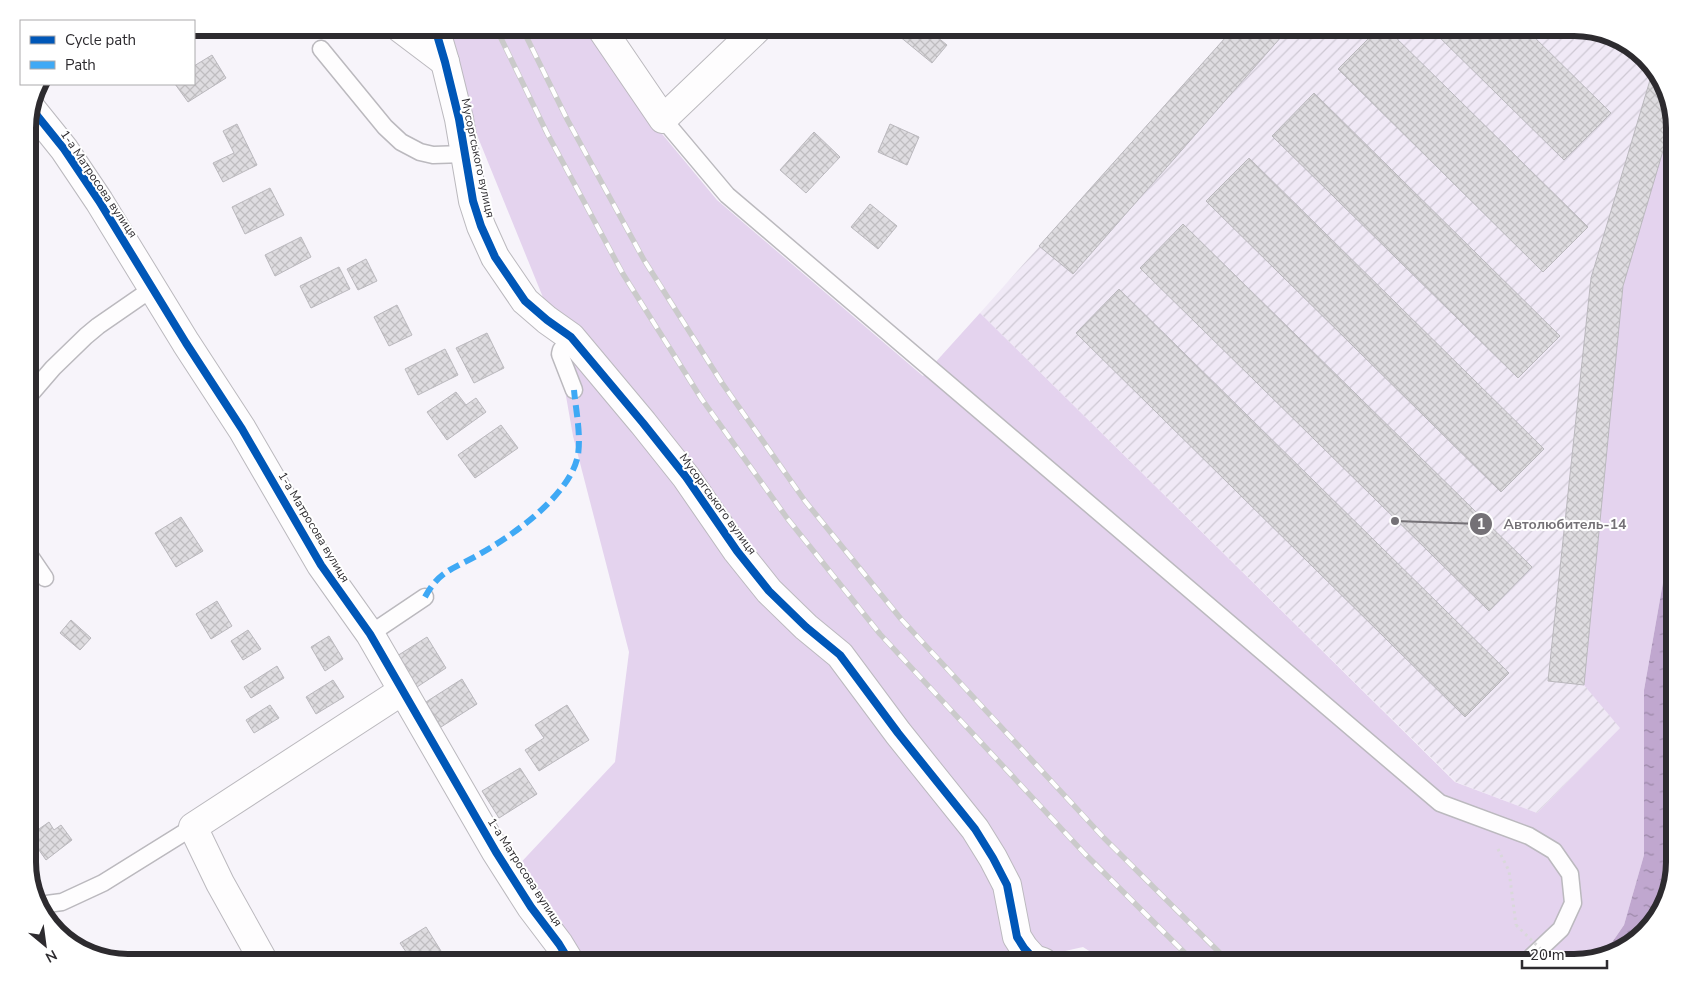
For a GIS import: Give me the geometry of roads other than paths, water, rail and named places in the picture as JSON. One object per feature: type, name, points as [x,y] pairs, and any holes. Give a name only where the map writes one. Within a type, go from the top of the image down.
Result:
[{"type":"street","points":[[411,36],[445,62]]},
{"type":"street","name":"Мусоргського вулиця","points":[[437,36],[459,119],[473,202],[495,258],[525,300],[546,320],[572,337],[686,477],[737,550],[769,591],[806,627],[840,655],[898,733],[975,829],[1007,886],[1017,937],[1029,954]]},
{"type":"street","points":[[606,36],[663,119],[750,36]]},
{"type":"street","name":"1-а Матросова вулиця","points":[[37,116],[64,149],[94,193],[186,343],[242,429],[321,565],[370,634],[496,852],[565,954]]},
{"type":"street","points":[[260,954],[220,883],[193,826],[402,691]]},
{"type":"lane","points":[[321,49],[385,128],[401,142],[420,152],[433,155],[465,154]]},
{"type":"lane","points":[[663,119],[727,195],[1440,803],[1529,836],[1554,850],[1570,874],[1572,903],[1561,929],[1534,954]]},
{"type":"lane","points":[[36,388],[86,336],[153,288]]},
{"type":"lane","points":[[572,337],[560,354],[574,390]]},
{"type":"lane","points":[[36,565],[45,578]]},
{"type":"lane","points":[[370,634],[425,597]]},
{"type":"lane","points":[[47,904],[62,902],[95,888],[193,826]]},
{"type":"water","points":[[1666,556],[1665,874],[1659,897],[1647,918],[1630,935],[1609,947],[1624,925],[1644,855],[1644,690]]},
{"type":"railway","points":[[500,36],[547,133],[623,274],[701,398],[787,518],[880,634],[1085,854],[1186,954]]},
{"type":"railway","points":[[526,36],[568,121],[644,260],[722,383],[805,501],[901,619],[1104,838],[1221,954]]},
{"type":"place","name":"Автолюбитель-14","points":[[1395,521]]}]
